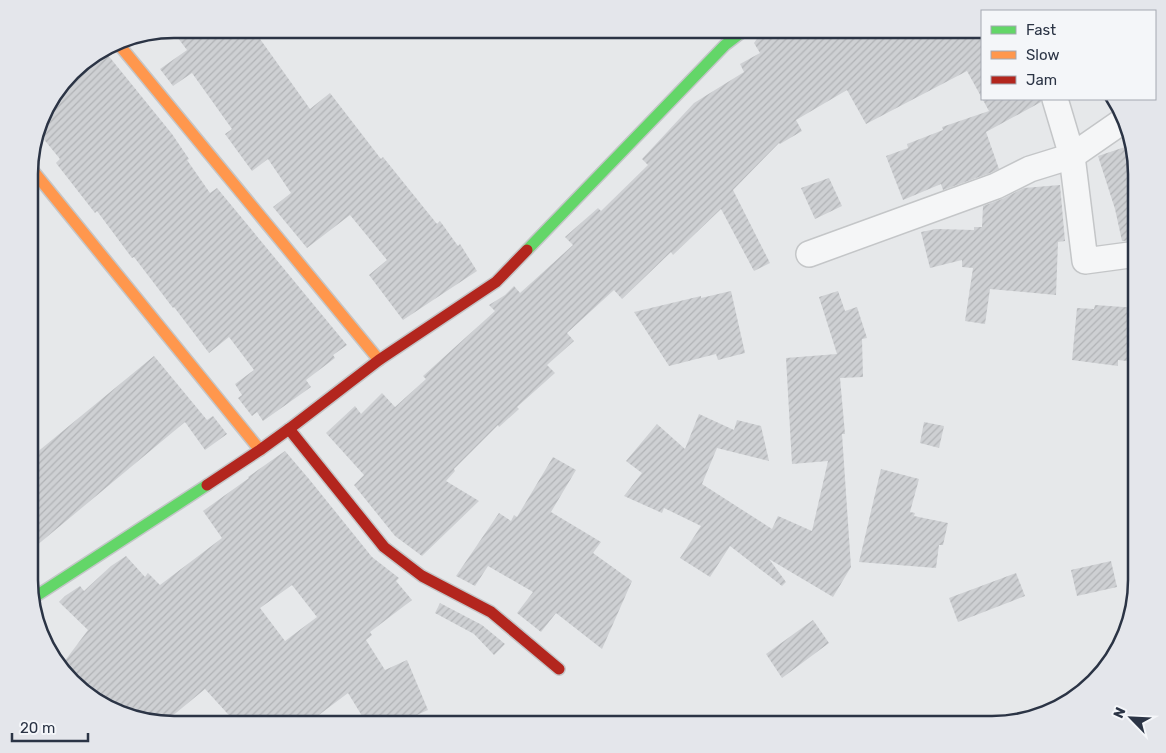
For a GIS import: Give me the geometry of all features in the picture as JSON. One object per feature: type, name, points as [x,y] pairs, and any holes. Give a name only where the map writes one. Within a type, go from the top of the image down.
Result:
[{"type":"street","points":[[39,594],[260,450],[379,360],[496,282],[724,46],[734,38]]},
{"type":"street","points":[[122,48],[379,360]]},
{"type":"street","points":[[1056,100],[1072,156],[1085,261],[1128,255]]},
{"type":"street","points":[[809,254],[996,186],[1030,169],[1072,156],[1119,124]]},
{"type":"street","points":[[38,177],[260,450]]},
{"type":"street","points":[[289,429],[384,547],[422,576],[491,612],[559,669]]},
{"type":"building","points":[[178,38],[259,38],[310,109],[330,93],[381,159],[383,157],[437,224],[440,221],[458,246],[460,244],[477,271],[403,320],[369,275],[387,260],[350,215],[307,248],[273,207],[291,193],[268,159],[252,171],[225,134],[232,129],[192,73],[173,86],[160,69],[187,50]]},
{"type":"building","points":[[981,38],[981,96],[967,71],[866,124],[847,90],[796,120],[802,131],[779,143],[733,190],[770,263],[754,271],[721,209],[673,255],[671,252],[622,299],[614,290],[567,333],[574,341],[547,365],[555,373],[517,407],[519,409],[499,427],[498,425],[454,469],[455,471],[446,481],[479,501],[422,556],[395,536],[354,485],[364,475],[326,433],[355,406],[361,414],[382,393],[395,407],[426,379],[423,376],[495,311],[489,305],[505,295],[514,286],[520,293],[573,245],[565,237],[598,208],[601,211],[648,165],[642,159],[694,103],[744,72],[740,64],[760,53],[754,43],[757,39]]},
{"type":"building","points":[[108,55],[172,134],[210,193],[217,188],[347,345],[333,355],[335,358],[306,380],[311,387],[263,421],[257,412],[252,416],[238,398],[242,395],[235,384],[254,370],[229,337],[209,353],[134,257],[132,258],[97,211],[95,213],[56,163],[60,159],[43,138],[48,121],[60,98],[71,84],[84,71]]},
{"type":"building","points":[[983,100],[1041,100],[1041,102],[986,132],[999,169],[943,190],[941,184],[903,200],[886,156],[908,148],[907,144],[943,130],[942,127],[989,111]]},
{"type":"building","points":[[1126,147],[1128,164],[1128,241],[1122,241],[1115,209],[1098,156]]},
{"type":"building","points":[[829,178],[842,206],[815,219],[801,188]]},
{"type":"building","points":[[1060,185],[1065,241],[1058,242],[1056,295],[990,289],[985,324],[965,321],[973,268],[962,267],[962,260],[930,268],[921,232],[936,229],[974,230],[974,227],[982,227],[983,206],[1024,188]]},
{"type":"building","points":[[731,291],[745,353],[718,360],[716,354],[669,366],[634,312],[701,296],[701,298]]},
{"type":"building","points":[[838,291],[845,311],[857,307],[867,338],[862,339],[863,377],[840,378],[845,434],[842,434],[851,567],[833,597],[769,559],[786,582],[782,586],[730,546],[710,577],[680,558],[701,526],[664,508],[662,513],[624,496],[642,473],[626,461],[657,424],[685,449],[699,414],[734,430],[737,420],[761,426],[769,461],[717,448],[702,484],[772,529],[778,516],[812,531],[828,461],[792,464],[786,358],[837,354],[819,297]]},
{"type":"building","points":[[1095,305],[1128,307],[1128,361],[1118,360],[1118,366],[1072,360],[1077,308],[1094,309]]},
{"type":"building","points":[[154,356],[207,420],[213,416],[227,434],[205,450],[185,422],[38,544],[38,451]]},
{"type":"building","points":[[924,422],[944,426],[939,448],[920,443]]},
{"type":"building","points":[[285,451],[372,557],[399,578],[396,581],[412,600],[370,632],[372,635],[366,640],[385,670],[407,660],[428,710],[415,716],[362,716],[348,693],[318,716],[230,716],[205,689],[172,716],[155,714],[138,711],[113,702],[84,682],[71,669],[65,661],[88,630],[59,602],[80,586],[84,591],[111,566],[126,556],[145,577],[148,573],[160,585],[222,538],[203,511]],"holes":[[[292,585],[317,617],[285,641],[260,608]]]},
{"type":"building","points":[[553,457],[576,470],[551,512],[601,542],[593,553],[632,581],[602,649],[556,613],[541,632],[517,613],[533,592],[488,566],[475,586],[456,576],[499,513],[511,521],[514,515],[517,517]]},
{"type":"building","points":[[881,469],[919,479],[910,512],[915,513],[914,516],[948,523],[943,545],[939,545],[936,568],[859,562]]},
{"type":"building","points":[[1111,561],[1117,587],[1077,596],[1071,570]]},
{"type":"building","points":[[1016,573],[1025,596],[958,622],[949,598]]},
{"type":"building","points":[[440,603],[482,625],[505,644],[494,655],[474,634],[435,613]]},
{"type":"building","points":[[813,620],[829,643],[782,678],[766,654]]},
{"type":"traffic: fast","points":[[527,250],[725,45],[734,38]]},
{"type":"traffic: fast","points":[[39,594],[207,485]]},
{"type":"traffic: slow","points":[[122,48],[379,360]]},
{"type":"traffic: slow","points":[[38,177],[260,450]]},
{"type":"traffic: jam","points":[[207,485],[289,429],[379,360],[496,282],[527,250]]},
{"type":"traffic: jam","points":[[289,429],[384,547],[422,576],[491,612],[559,669]]}]
